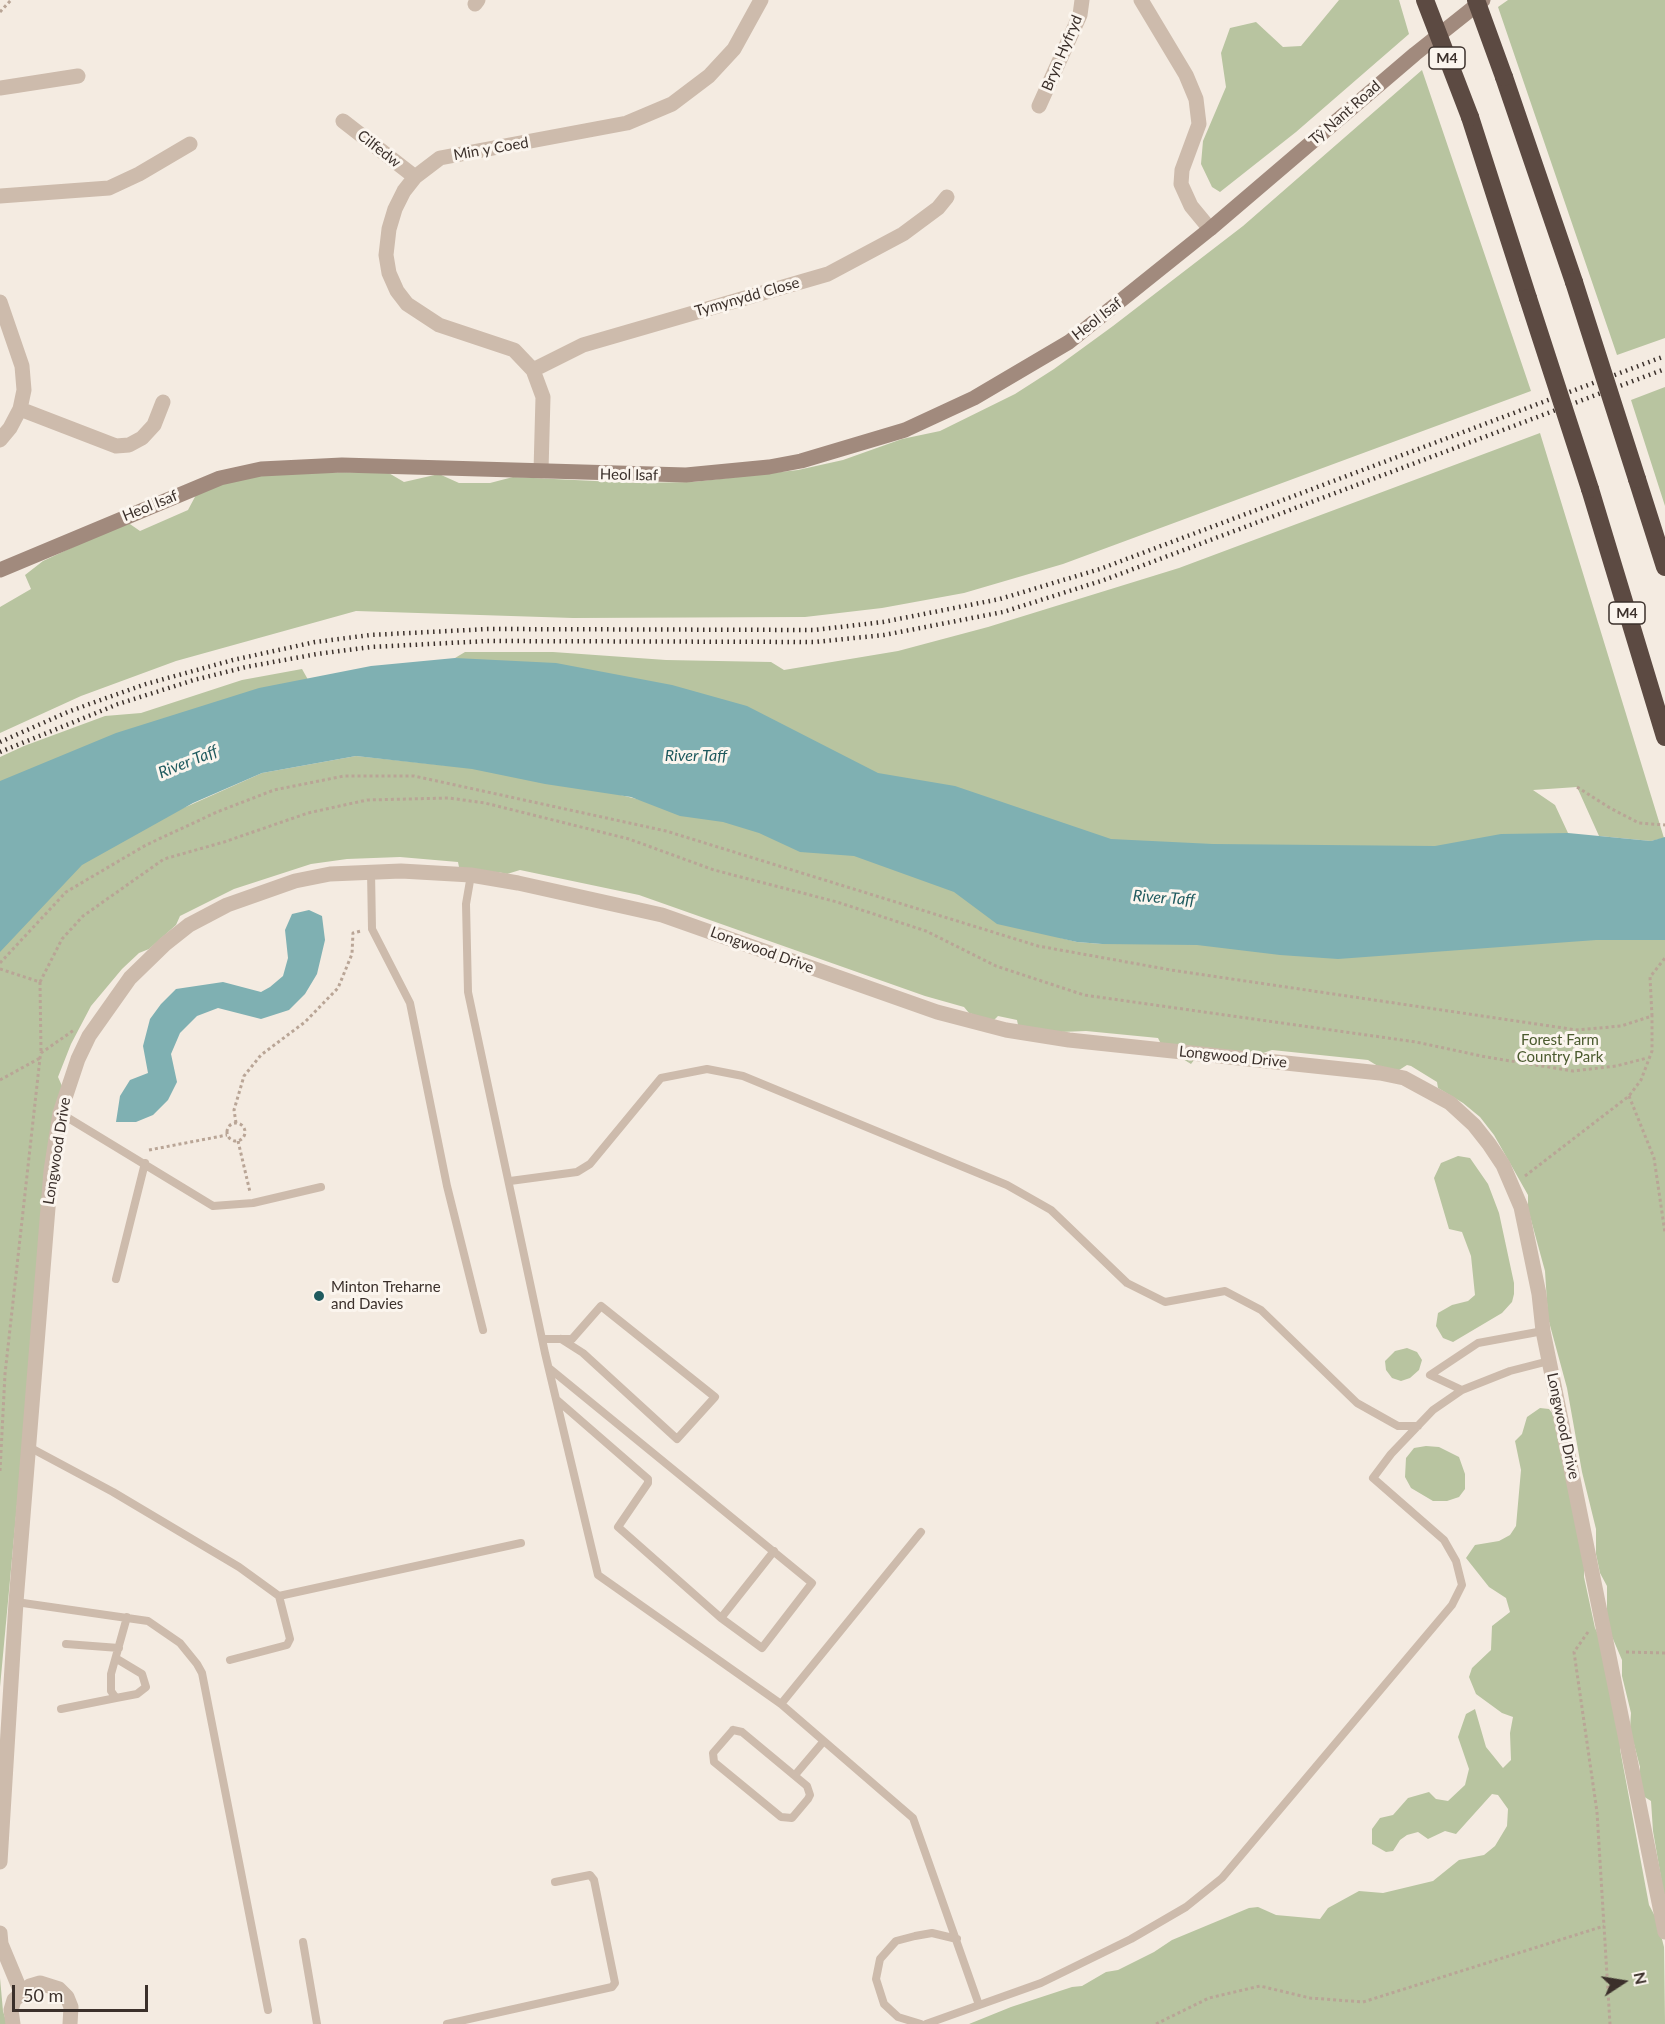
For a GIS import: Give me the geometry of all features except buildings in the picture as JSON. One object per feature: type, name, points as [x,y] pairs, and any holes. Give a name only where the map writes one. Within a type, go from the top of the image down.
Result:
[{"type":"highway","name":"M4","points":[[1425,0],[1470,117],[1590,489],[1665,736]]},
{"type":"highway","points":[[1476,0],[1574,282],[1665,567]]},
{"type":"main road","name":"Tŷ Nant Road","points":[[1210,229],[1415,54],[1484,0]]},
{"type":"main road","name":"Heol Isaf","points":[[0,570],[220,478],[253,470],[342,465],[632,476],[729,472],[813,458],[905,430],[974,398],[1069,342],[1210,229]]},
{"type":"street","name":"Min y Coed","points":[[541,471],[543,397],[533,370],[514,350],[439,326],[420,315],[397,291],[389,273],[386,255],[389,229],[404,191],[428,165],[451,155],[627,123],[652,114],[679,99],[709,76],[734,49],[761,0]]},
{"type":"street","name":"Bryn Hyfryd","points":[[1039,106],[1080,15],[1082,0]]},
{"type":"street","points":[[1141,0],[1186,75],[1196,99],[1198,124],[1182,170],[1181,184],[1191,206],[1210,229]]},
{"type":"street","points":[[0,88],[78,76]]},
{"type":"street","name":"Cilfedw","points":[[343,121],[415,177]]},
{"type":"street","points":[[0,196],[109,188],[139,174],[190,144]]},
{"type":"street","name":"Tymynydd Close","points":[[533,370],[583,345],[828,274],[903,234],[938,208],[947,197]]},
{"type":"street","points":[[0,302],[22,366],[24,390],[20,409],[10,428],[0,440]]},
{"type":"street","points":[[20,409],[116,446],[129,445],[142,438],[154,425],[162,402]]},
{"type":"street","name":"Longwood Drive","points":[[0,1863],[16,1602],[51,1171],[60,1113],[78,1059],[103,1014],[147,960],[177,934],[210,913],[254,894],[296,881],[330,874],[371,871],[471,875],[564,891],[662,915],[937,1012],[1006,1030],[1069,1040],[1380,1072],[1404,1078],[1435,1093],[1474,1125],[1503,1165],[1513,1185],[1525,1222],[1539,1293],[1543,1331],[1665,1932]]},
{"type":"street","points":[[0,1933],[1,1944],[21,1992]]},
{"type":"street","points":[[13,2024],[11,2010],[21,1992],[40,1983],[59,1989],[71,2007],[70,2024]]},
{"type":"lane","points":[[371,871],[372,929],[410,1003],[447,1186],[483,1330]]},
{"type":"lane","points":[[471,875],[466,904],[468,992],[549,1368],[598,1575],[781,1704],[913,1818],[979,2005]]},
{"type":"lane","points":[[510,1181],[578,1172],[590,1164],[661,1078],[707,1069],[743,1076],[1007,1185],[1051,1210],[1127,1282],[1165,1302],[1225,1291],[1261,1310],[1357,1403],[1398,1426],[1418,1426]]},
{"type":"lane","points":[[60,1113],[213,1206],[253,1203],[321,1187]]},
{"type":"lane","points":[[116,1279],[145,1163]]},
{"type":"lane","points":[[543,1339],[561,1339],[572,1339],[601,1306],[715,1397],[677,1439],[583,1353],[561,1339]]},
{"type":"lane","points":[[1462,1390],[1430,1375],[1478,1343],[1543,1331]]},
{"type":"lane","points":[[926,2024],[1041,1983],[1131,1939],[1186,1907],[1222,1878],[1452,1605],[1462,1585],[1456,1561],[1444,1540],[1373,1478],[1390,1455],[1433,1410],[1462,1390],[1500,1374],[1549,1361]]},
{"type":"lane","points":[[549,1368],[812,1583],[762,1648],[721,1618],[618,1527],[648,1483],[648,1479],[557,1400]]},
{"type":"lane","points":[[28,1448],[113,1492],[239,1567],[279,1596],[290,1639],[286,1645],[230,1660]]},
{"type":"lane","points":[[781,1704],[921,1532]]},
{"type":"lane","points":[[279,1596],[521,1543]]},
{"type":"lane","points":[[721,1618],[774,1551]]},
{"type":"lane","points":[[16,1602],[148,1621],[180,1643],[202,1673],[268,2010]]},
{"type":"lane","points":[[116,1698],[111,1691],[111,1674],[127,1617]]},
{"type":"lane","points":[[66,1644],[119,1648]]},
{"type":"lane","points":[[61,1710],[137,1694],[147,1687],[142,1674],[117,1659]]},
{"type":"lane","points":[[739,1730],[795,1775],[807,1786],[810,1795],[792,1818],[784,1819],[718,1766],[714,1762],[712,1753],[729,1733],[739,1730]]},
{"type":"lane","points":[[795,1775],[823,1742]]},
{"type":"lane","points":[[447,2024],[612,1988],[615,1983],[594,1880],[590,1875],[555,1882]]},
{"type":"lane","points":[[921,2024],[898,2018],[884,2004],[876,1979],[880,1959],[896,1941],[915,1936],[932,1933],[957,1939]]},
{"type":"lane","points":[[303,1942],[317,2024]]},
{"type":"path","points":[[0,12],[11,0]]},
{"type":"path","points":[[0,963],[66,892],[146,845],[217,812],[274,790],[344,777],[414,777],[666,831],[1038,946],[1171,970],[1577,1030],[1621,1026],[1652,1016]]},
{"type":"path","points":[[1577,787],[1639,823],[1665,825]]},
{"type":"path","points":[[0,1471],[5,1374],[30,1127],[40,1055],[40,982],[62,939],[83,916],[112,893],[164,859],[225,842],[308,813],[368,800],[450,798],[485,803],[629,839],[714,870],[837,902],[926,931],[996,966],[1084,995],[1405,1040],[1486,1057],[1574,1071],[1616,1066],[1647,1058]]},
{"type":"path","points":[[236,1123],[234,1110],[244,1076],[261,1055],[320,1009],[338,988],[346,972],[352,954],[353,933],[372,929]]},
{"type":"path","points":[[1513,1185],[1629,1096],[1641,1080],[1647,1058],[1652,1051],[1650,977],[1665,958]]},
{"type":"path","points":[[0,969],[40,982]]},
{"type":"path","points":[[0,1080],[81,1025],[103,1014]]},
{"type":"path","points":[[1629,1096],[1654,1158],[1665,1233]]},
{"type":"path","points":[[236,1123],[241,1124],[245,1131],[243,1138],[238,1142],[231,1141],[226,1135],[230,1125],[236,1123]]},
{"type":"path","points":[[129,1153],[226,1135]]},
{"type":"path","points":[[238,1142],[253,1203]]},
{"type":"path","points":[[1602,1614],[1574,1652],[1597,1812],[1610,2024]]},
{"type":"path","points":[[1609,1648],[1626,1652],[1665,1653]]},
{"type":"path","points":[[1156,2024],[1209,1998],[1260,1986],[1310,1998],[1363,2002],[1604,1926]]},
{"type":"green space","points":[[1339,0],[1399,0],[1409,34],[1296,132],[1220,192],[1212,187],[1201,164],[1203,141],[1226,87],[1221,53],[1230,28],[1256,22],[1283,47],[1301,46]]},
{"type":"green space","points":[[1508,0],[1665,0],[1665,338],[1617,355],[1498,7]]},
{"type":"green space","points":[[1422,70],[1531,391],[1063,564],[964,593],[882,608],[805,617],[573,618],[356,611],[176,661],[81,696],[0,733],[0,607],[31,589],[25,575],[43,561],[127,522],[140,531],[188,510],[197,493],[223,483],[270,473],[387,472],[404,482],[439,474],[459,483],[490,483],[513,477],[636,483],[693,482],[798,470],[843,460],[902,439],[940,431],[1015,394],[1113,326],[1243,226]]},
{"type":"green space","points":[[1665,387],[1665,506],[1631,400]]},
{"type":"green space","points":[[1540,433],[1664,838],[1651,841],[1599,836],[1577,787],[1533,790],[1555,805],[1568,833],[1570,840],[1556,848],[1129,851],[455,658],[465,652],[553,652],[666,660],[771,662],[784,670],[898,651],[988,627],[1179,568]]},
{"type":"green space","points":[[302,669],[311,685],[0,787],[0,757],[24,746],[105,716],[141,713],[242,680]]},
{"type":"green space","name":"Forest Farm Country Park","points":[[356,756],[451,766],[465,764],[571,783],[835,847],[927,874],[1061,938],[1077,942],[1102,944],[1469,928],[1665,940],[1665,1901],[1653,1831],[1651,1801],[1643,1796],[1639,1786],[1640,1767],[1630,1729],[1631,1713],[1622,1676],[1622,1660],[1607,1625],[1607,1586],[1600,1573],[1596,1554],[1596,1529],[1582,1472],[1567,1388],[1548,1318],[1545,1271],[1528,1209],[1528,1195],[1494,1135],[1480,1117],[1463,1103],[1438,1088],[1437,1082],[1407,1065],[1396,1072],[1381,1068],[1368,1060],[1272,1050],[1260,1054],[1202,1050],[1191,1064],[1162,1046],[1158,1038],[1086,1031],[1060,1032],[1018,1025],[1017,1020],[998,1016],[993,1021],[969,1013],[964,1007],[925,996],[639,895],[520,870],[507,874],[498,872],[486,882],[459,867],[458,862],[400,857],[347,859],[311,864],[234,889],[180,916],[176,925],[122,969],[91,1006],[71,1044],[58,1077],[62,1086],[31,1355],[0,1687],[0,927],[129,828],[188,806],[262,773]]},
{"type":"green space","points":[[1458,1156],[1470,1158],[1488,1184],[1499,1213],[1514,1283],[1514,1294],[1512,1302],[1502,1313],[1453,1342],[1443,1338],[1436,1326],[1438,1313],[1452,1305],[1468,1301],[1475,1295],[1471,1256],[1462,1232],[1449,1229],[1434,1178],[1441,1163]]},
{"type":"green space","points":[[1407,1348],[1417,1352],[1422,1360],[1419,1370],[1410,1378],[1401,1381],[1392,1378],[1386,1370],[1385,1361],[1395,1351]]},
{"type":"green space","points":[[1540,1408],[1549,1409],[1553,1414],[1584,1557],[1584,1577],[1595,1628],[1604,1646],[1623,1737],[1620,1749],[1649,1905],[1657,1920],[1664,1947],[1665,2024],[969,2024],[1011,2007],[1072,1987],[1082,1986],[1106,1972],[1118,1970],[1154,1952],[1172,1940],[1249,1908],[1258,1907],[1276,1915],[1320,1919],[1328,1908],[1359,1891],[1383,1893],[1433,1881],[1459,1860],[1484,1855],[1495,1846],[1507,1826],[1508,1809],[1498,1795],[1492,1794],[1456,1834],[1445,1831],[1428,1839],[1418,1832],[1407,1835],[1400,1840],[1393,1851],[1386,1852],[1372,1844],[1372,1829],[1380,1818],[1393,1815],[1408,1798],[1429,1792],[1436,1799],[1448,1801],[1465,1785],[1469,1769],[1458,1737],[1466,1714],[1475,1709],[1486,1747],[1503,1768],[1511,1760],[1510,1733],[1513,1717],[1502,1713],[1476,1694],[1469,1677],[1472,1668],[1491,1650],[1492,1626],[1510,1612],[1506,1598],[1489,1587],[1466,1558],[1475,1545],[1499,1541],[1510,1535],[1516,1526],[1521,1470],[1515,1441],[1522,1434],[1527,1417]]},
{"type":"green space","points":[[1439,1447],[1459,1457],[1465,1474],[1465,1489],[1459,1497],[1447,1501],[1433,1501],[1411,1488],[1405,1477],[1406,1458],[1414,1448]]},
{"type":"green space","points":[[0,1978],[3,2011],[7,2024],[0,2024]]},
{"type":"water","name":"River Taff","points":[[455,658],[556,663],[672,685],[747,706],[878,773],[955,786],[1111,839],[1213,844],[1435,846],[1501,834],[1568,833],[1651,841],[1665,837],[1665,940],[1596,940],[1338,959],[1197,945],[1077,942],[997,924],[954,892],[854,856],[800,852],[759,833],[723,822],[680,816],[631,797],[545,784],[472,769],[356,756],[262,773],[193,803],[82,865],[0,952],[0,781],[116,733],[259,688],[371,666]]},
{"type":"water","points":[[309,910],[322,916],[325,940],[317,974],[305,994],[289,1010],[261,1019],[218,1008],[197,1016],[180,1033],[171,1054],[177,1082],[168,1100],[153,1115],[136,1122],[116,1122],[120,1096],[130,1080],[148,1073],[143,1046],[150,1019],[161,1004],[176,989],[223,982],[261,992],[270,987],[283,976],[288,958],[285,930],[292,914]]},
{"type":"railway","points":[[0,742],[70,711],[146,684],[233,660],[315,642],[370,635],[488,629],[814,630],[883,622],[1000,599],[1100,569],[1665,356]]},
{"type":"railway","points":[[0,752],[118,704],[194,680],[246,667],[317,654],[371,647],[488,641],[815,642],[884,635],[1003,612],[1104,580],[1665,369]]},
{"type":"place","name":"Minton Treharne and Davies","points":[[319,1296]]}]
